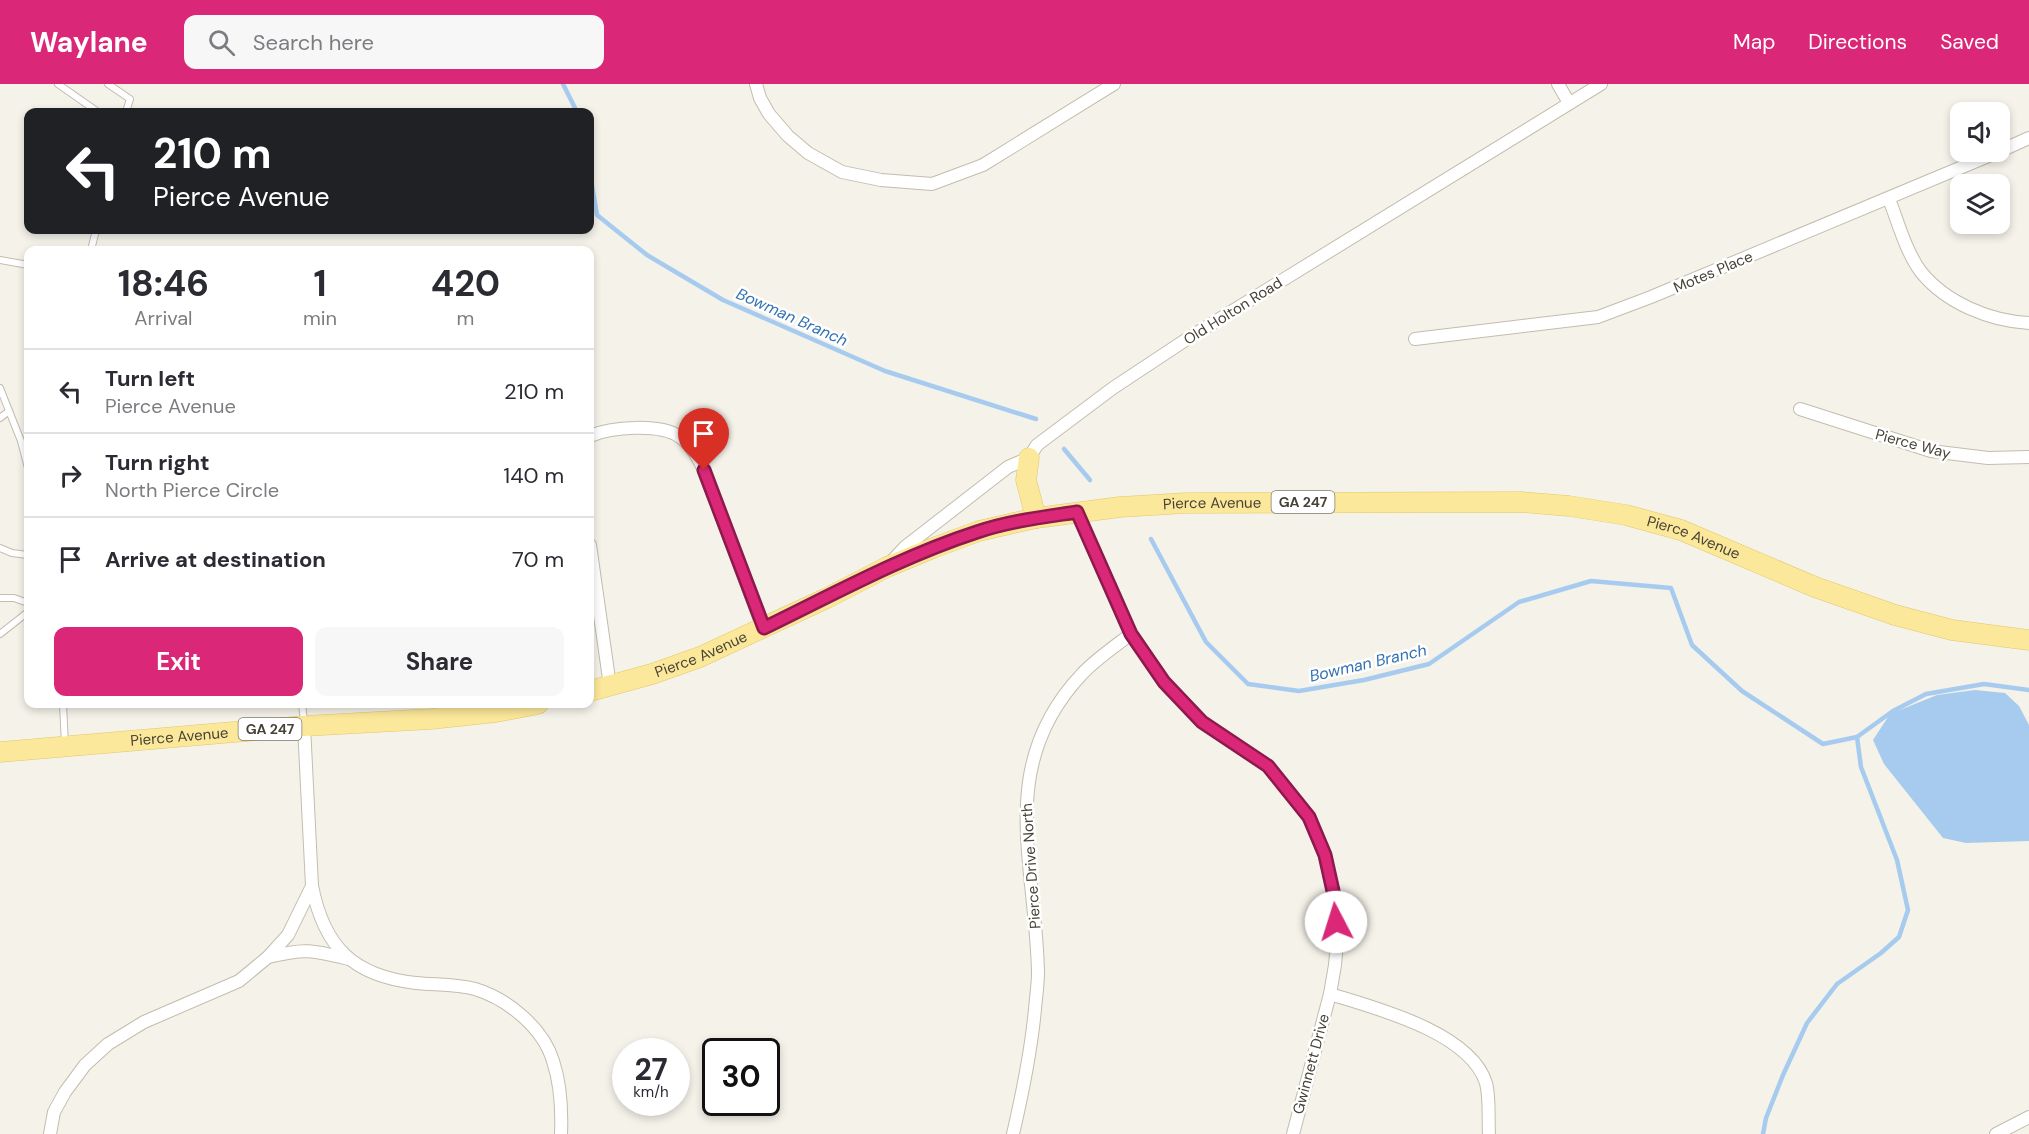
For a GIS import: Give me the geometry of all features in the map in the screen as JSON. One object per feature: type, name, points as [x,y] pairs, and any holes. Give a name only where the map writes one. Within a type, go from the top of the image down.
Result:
[{"type":"main road","points":[[1029,458],[1026,480],[1036,518]]},
{"type":"main road","name":"Pierce Avenue","points":[[594,690],[700,657],[886,567],[979,531],[1036,518],[1077,512],[1120,507],[1206,503],[1461,501],[1569,506],[1626,514],[1681,530],[1815,587],[1895,615],[1952,630],[2029,640]]},
{"type":"main road","name":"Pierce Avenue","points":[[0,752],[304,726],[431,719],[517,708]]},
{"type":"street","points":[[756,84],[760,98],[769,114],[788,136],[808,153],[842,172],[881,180],[932,184],[983,165],[1114,84]]},
{"type":"street","points":[[1558,84],[1569,103]]},
{"type":"street","name":"Old Holton Road","points":[[886,567],[905,547],[1008,467],[1029,458],[1037,445],[1113,387],[1601,84]]},
{"type":"street","name":"Motes Place","points":[[2010,146],[2029,138]]},
{"type":"street","name":"Motes Place","points":[[1415,339],[1598,317],[1889,199],[1974,162]]},
{"type":"street","points":[[1889,199],[1910,252],[1922,272],[1937,286],[1956,302],[1991,317],[2029,322]]},
{"type":"street","name":"Pierce Way","points":[[1800,409],[1931,451],[1988,458],[2029,458]]},
{"type":"street","points":[[594,434],[631,428],[664,429],[679,437],[694,450],[704,470],[764,628]]},
{"type":"street","name":"Gwinnett Drive","points":[[1077,512],[1131,634],[1164,682],[1202,722],[1268,766],[1309,817],[1325,855],[1335,900],[1337,943],[1330,994],[1293,1134]]},
{"type":"street","points":[[594,573],[610,686]]},
{"type":"street","name":"Pierce Drive North","points":[[1013,1134],[1030,1056],[1038,975],[1026,823],[1026,797],[1031,763],[1048,721],[1061,699],[1100,657],[1131,634]]},
{"type":"street","points":[[304,726],[312,886],[321,921],[331,940],[349,959],[370,972],[390,979],[473,989],[500,1000],[519,1014],[535,1030],[552,1058],[558,1077],[562,1112],[561,1134]]},
{"type":"street","points":[[50,1134],[54,1112],[65,1092],[86,1065],[108,1044],[144,1022],[239,981],[268,957],[288,935],[312,886]]},
{"type":"street","points":[[268,957],[315,950],[349,959]]},
{"type":"street","points":[[1330,994],[1412,1022],[1447,1038],[1480,1070],[1485,1082],[1490,1134]]},
{"type":"street","points":[[1996,1134],[2029,1117]]},
{"type":"lane","points":[[58,84],[92,108]]},
{"type":"lane","points":[[108,84],[130,99],[127,108]]},
{"type":"lane","points":[[0,260],[24,264]]},
{"type":"lane","points":[[0,388],[24,453]]},
{"type":"lane","points":[[0,418],[9,411]]},
{"type":"lane","points":[[0,548],[24,554]]},
{"type":"lane","points":[[0,598],[14,598],[24,602]]},
{"type":"lane","points":[[0,634],[24,615]]},
{"type":"lane","points":[[63,708],[65,747]]},
{"type":"lane","points":[[302,708],[304,726]]},
{"type":"water","points":[[1975,690],[2005,693],[2019,706],[2029,725],[2029,841],[1966,843],[1943,838],[1884,764],[1873,740],[1890,714],[1937,695]]},
{"type":"waterway","name":"Bowman Branch","points":[[563,84],[575,108]]},
{"type":"waterway","name":"Bowman Branch","points":[[594,197],[597,215],[647,255],[723,300],[885,371],[1036,419]]},
{"type":"waterway","name":"Bowman Branch","points":[[1064,449],[1090,480]]},
{"type":"waterway","name":"Bowman Branch","points":[[1151,539],[1206,642],[1248,684],[1299,691],[1364,680],[1429,664],[1519,602],[1591,581],[1671,588],[1692,645],[1742,691],[1823,744],[1857,737],[1893,711],[1926,694],[1984,684],[2029,690]]},
{"type":"waterway","points":[[1763,1134],[1766,1118],[1783,1075],[1807,1023],[1837,984],[1881,953],[1899,937],[1908,910],[1897,860],[1861,767],[1857,737]]},
{"type":"route","points":[[704,470],[764,628],[886,567],[933,548],[979,531],[1036,518],[1077,512],[1131,634],[1164,682],[1202,722],[1268,766],[1309,817],[1325,855],[1335,900],[1336,922]]}]
